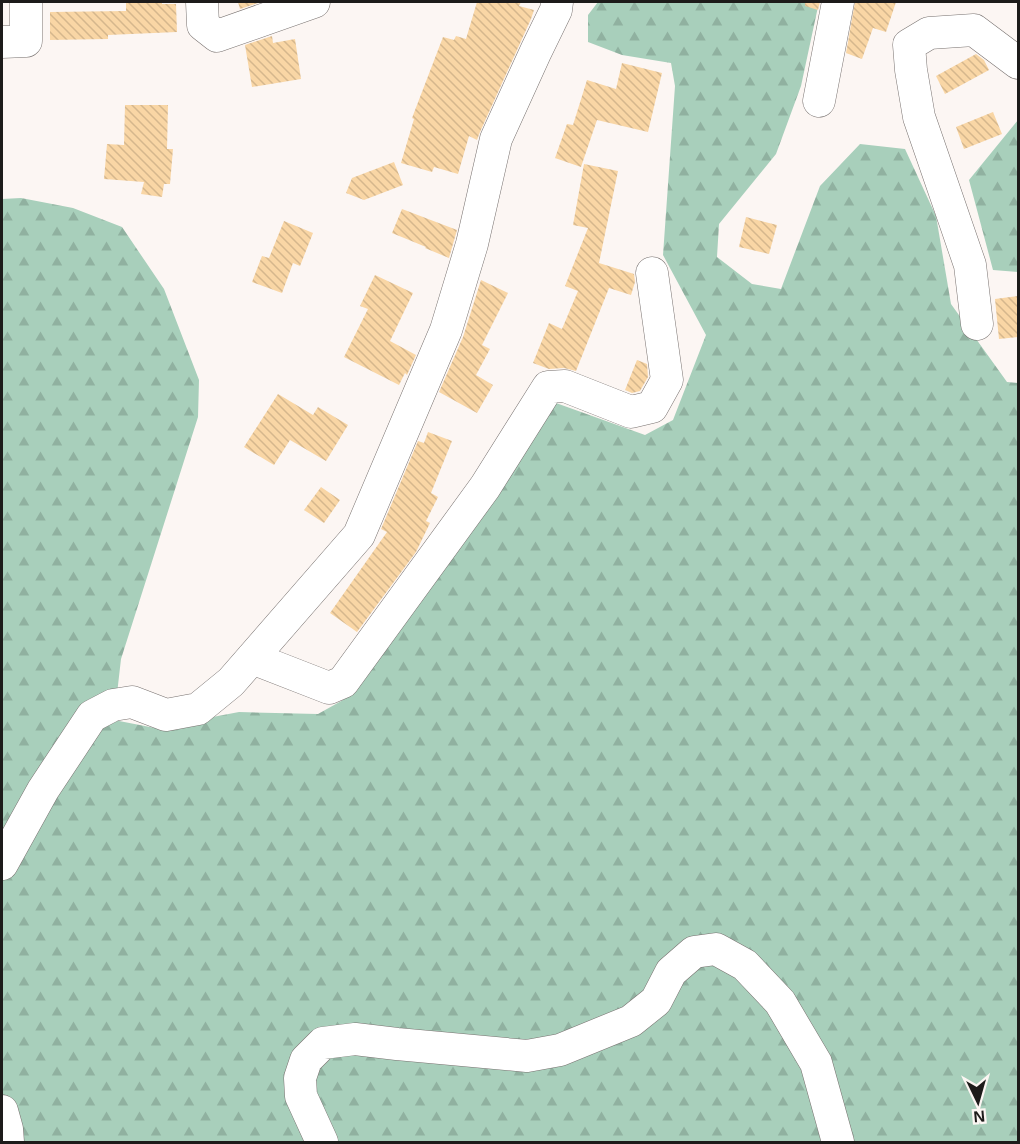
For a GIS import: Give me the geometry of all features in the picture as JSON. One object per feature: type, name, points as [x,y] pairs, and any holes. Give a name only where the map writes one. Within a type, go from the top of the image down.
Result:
[{"type":"street","points":[[2,42],[26,41],[26,2]]},
{"type":"street","points":[[202,2],[203,25],[218,36],[314,2]]},
{"type":"street","points":[[2,864],[44,790],[92,716],[112,705],[132,702],[166,715],[198,709],[231,682],[358,535],[446,330],[472,244],[496,139],[556,10],[557,2]]},
{"type":"street","points":[[819,101],[838,2]]},
{"type":"street","points":[[977,324],[970,265],[919,117],[909,45],[929,33],[974,30],[1018,63]]},
{"type":"street","points":[[252,658],[329,688],[343,682],[485,487],[548,387],[565,386],[631,412],[652,407],[668,380],[652,273]]},
{"type":"street","points":[[322,1143],[301,1096],[300,1078],[306,1060],[323,1043],[355,1039],[527,1056],[560,1050],[631,1021],[656,1001],[671,972],[693,952],[716,949],[746,965],[780,1002],[816,1063],[838,1143]]},
{"type":"street","points":[[2,1111],[8,1143]]},
{"type":"green space","points":[[598,2],[819,2],[801,86],[776,154],[719,224],[717,257],[752,284],[781,289],[820,186],[860,144],[905,149],[936,216],[951,304],[1007,382],[1018,383],[1018,1142],[2,1142],[2,199],[21,198],[73,208],[122,227],[164,289],[199,380],[198,417],[121,659],[114,720],[155,728],[239,712],[318,714],[343,700],[556,403],[645,435],[673,420],[706,335],[663,255],[675,86],[671,63],[622,55],[588,42],[588,15]]},
{"type":"green space","points":[[1018,120],[1018,272],[993,270],[969,180]]},
{"type":"building","points":[[126,2],[176,4],[177,32],[108,35],[108,39],[50,40],[50,12],[126,11]]},
{"type":"building","points":[[238,2],[261,2],[240,9]]},
{"type":"building","points":[[477,2],[521,2],[519,6],[534,10],[477,140],[469,136],[458,174],[434,167],[432,172],[401,163],[414,119],[412,118],[443,37],[454,40],[456,36],[466,39]]},
{"type":"building","points":[[805,2],[820,2],[818,10],[805,6]]},
{"type":"building","points":[[855,2],[896,2],[886,32],[873,28],[862,59],[846,53]]},
{"type":"building","points":[[272,36],[273,43],[295,39],[301,79],[252,87],[245,45]]},
{"type":"building","points":[[976,54],[984,60],[989,70],[945,94],[936,76]]},
{"type":"building","points":[[622,63],[662,73],[648,132],[597,120],[581,167],[555,158],[567,124],[573,125],[587,80],[616,89]]},
{"type":"building","points":[[125,105],[168,105],[167,149],[173,149],[170,184],[164,184],[162,197],[141,194],[144,182],[104,179],[107,144],[124,145]]},
{"type":"building","points":[[993,112],[1002,134],[964,149],[956,127]]},
{"type":"building","points":[[394,162],[403,185],[364,200],[346,193],[352,178]]},
{"type":"building","points":[[584,164],[618,171],[599,263],[634,274],[635,282],[631,295],[609,288],[576,371],[564,368],[549,369],[533,363],[549,323],[562,329],[578,291],[565,286],[588,228],[573,225]]},
{"type":"building","points":[[402,209],[457,230],[449,258],[392,233]]},
{"type":"building","points":[[746,217],[777,225],[769,254],[739,247]]},
{"type":"building","points":[[284,221],[313,233],[300,266],[293,263],[282,293],[252,282],[262,256],[269,258]]},
{"type":"building","points":[[375,275],[413,293],[390,341],[416,355],[407,375],[405,373],[399,385],[344,357],[368,309],[360,306]]},
{"type":"building","points":[[481,280],[508,293],[482,345],[490,349],[476,375],[493,385],[477,413],[439,392],[463,337]]},
{"type":"building","points":[[1018,296],[1018,337],[999,339],[995,299]]},
{"type":"building","points":[[637,360],[647,364],[648,377],[640,391],[632,393],[625,390]]},
{"type":"building","points":[[278,394],[313,415],[318,407],[348,425],[326,461],[290,440],[274,465],[244,447]]},
{"type":"building","points":[[428,432],[452,441],[431,493],[438,497],[426,521],[430,523],[416,552],[357,632],[330,613],[387,532],[381,529],[418,441],[424,443]]},
{"type":"building","points":[[321,487],[340,500],[324,523],[304,510]]}]
